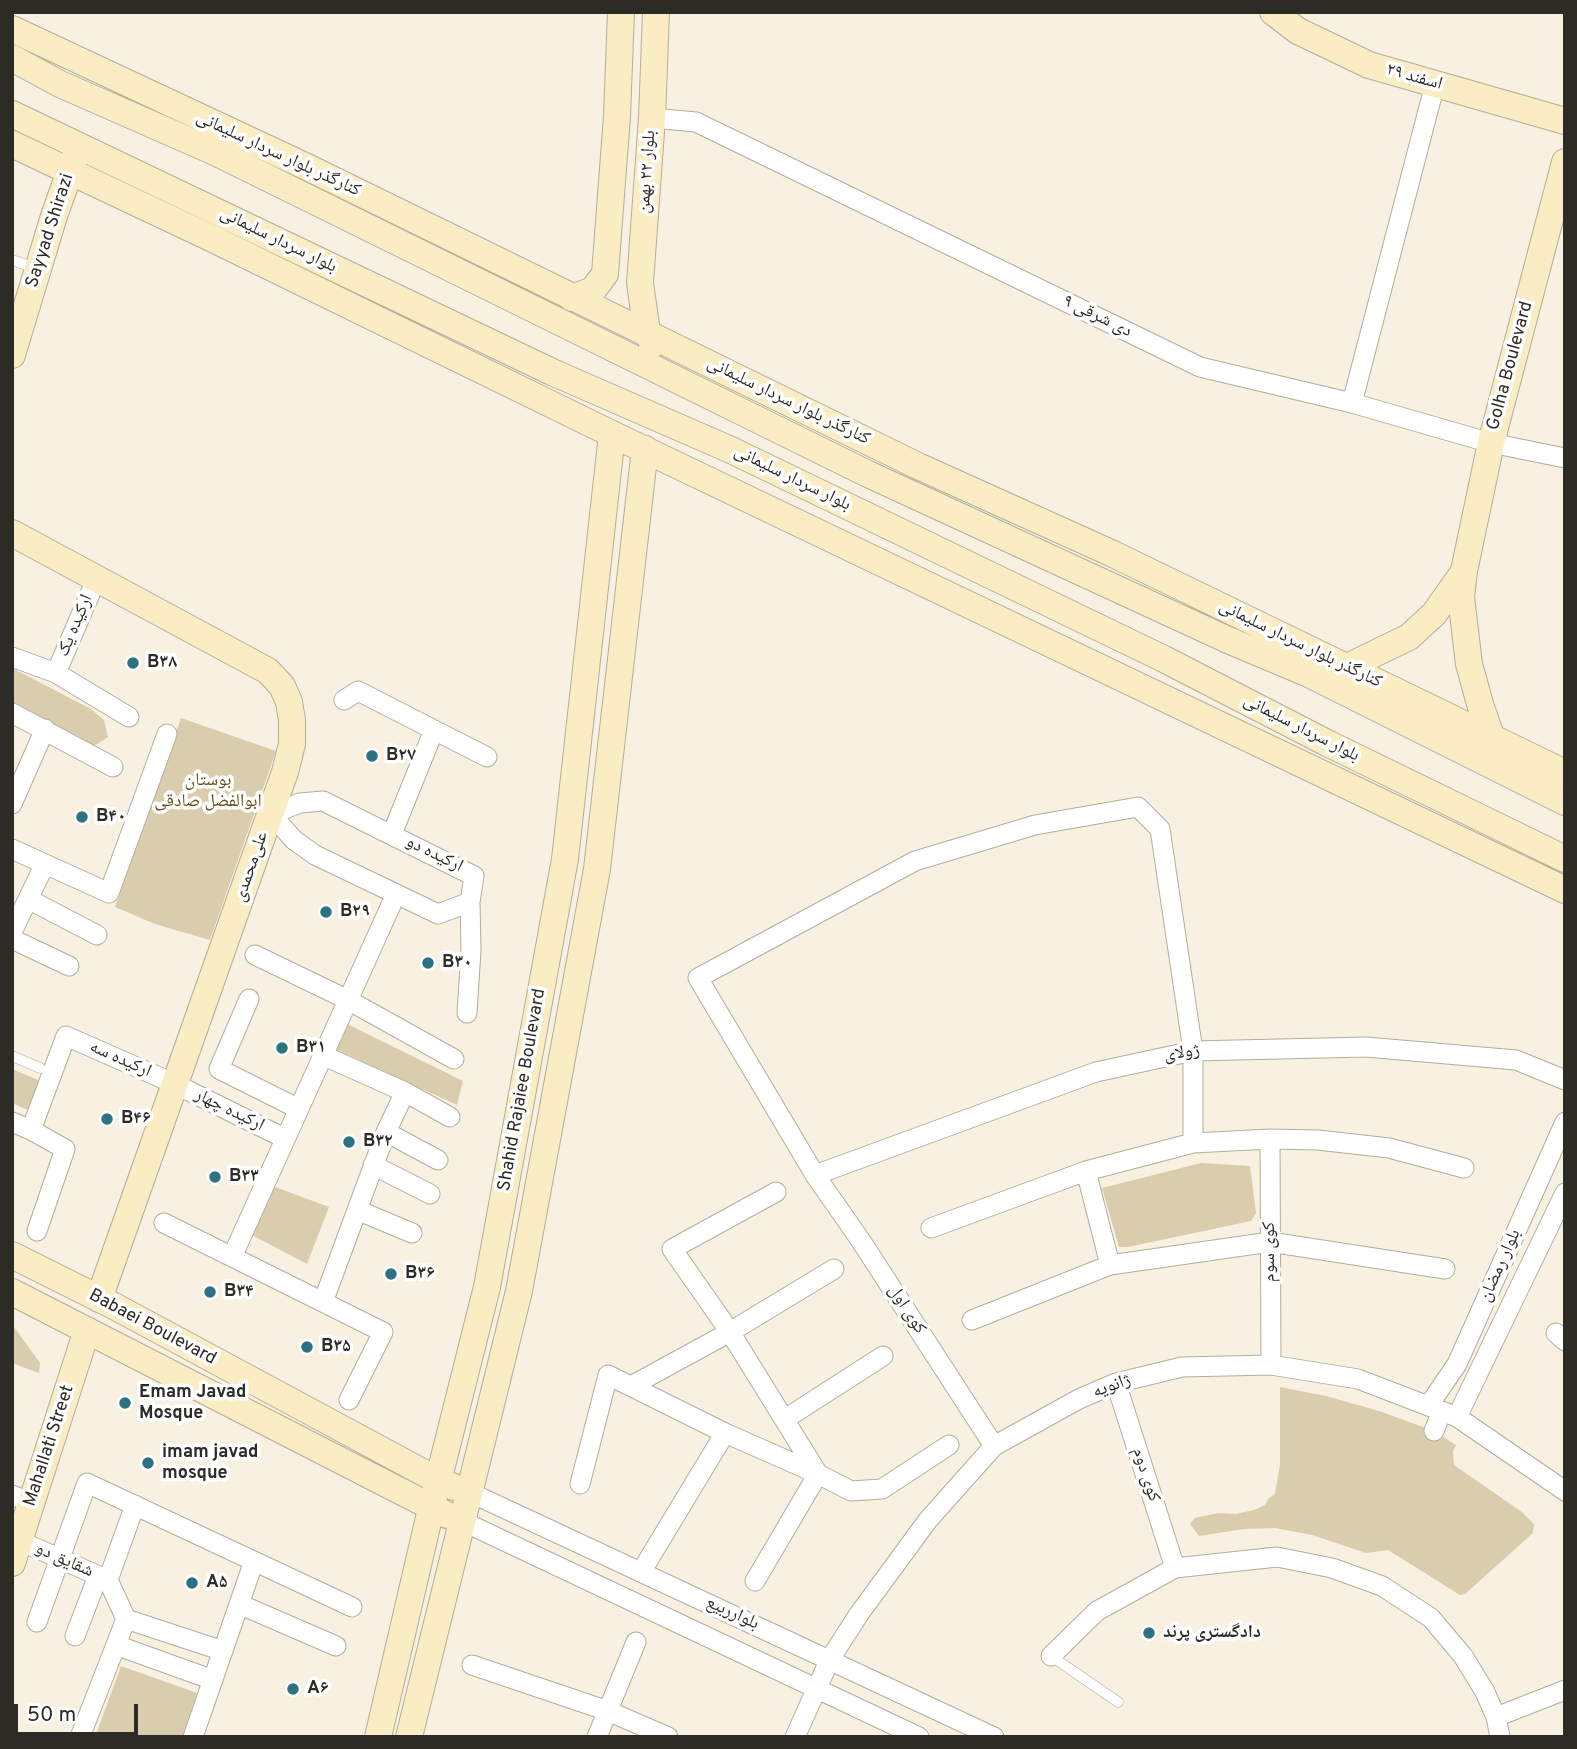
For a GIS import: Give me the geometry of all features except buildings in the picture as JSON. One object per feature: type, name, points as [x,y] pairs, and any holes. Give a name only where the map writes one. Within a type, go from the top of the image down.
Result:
[{"type":"main road","name":"بلوار ۲۲ بهمن","points":[[605,274],[617,116],[621,12]]},
{"type":"main road","name":"بلوار ۲۲ بهمن","points":[[647,332],[640,283],[652,118],[656,12]]},
{"type":"main road","name":"۲۹ اسفند","points":[[1273,12],[1301,22],[1369,65],[1565,121]]},
{"type":"main road","name":"کنارگذر بلوار سردار سلیمانی","points":[[12,29],[307,167],[918,466],[1111,553],[1565,774]]},
{"type":"main road","points":[[12,58],[60,84],[217,153],[943,509],[1309,674],[1565,802]]},
{"type":"main road","name":"بلوار سردار سلیمانی","points":[[12,114],[74,159],[184,196],[552,372],[732,450],[1176,665],[1300,730],[1565,859]]},
{"type":"main road","points":[[12,144],[74,159],[213,239],[612,434],[1565,890]]},
{"type":"main road","name":"Sayyad Shirazi","points":[[12,355],[74,159]]},
{"type":"main road","name":"Golha Boulevard","points":[[1492,738],[1480,704],[1463,629],[1461,597],[1464,571],[1491,443],[1565,162]]},
{"type":"main road","points":[[184,196],[213,239]]},
{"type":"main road","points":[[572,298],[593,290],[605,274],[609,282],[617,285],[625,287],[640,283]]},
{"type":"main road","points":[[647,332],[657,352],[683,382]]},
{"type":"main road","name":"Shahid Rajaiee Boulevard","points":[[378,1737],[431,1509],[487,1287],[565,859],[612,434]]},
{"type":"main road","name":"Shahid Rajaiee Boulevard","points":[[409,1737],[519,1291],[597,869],[645,449]]},
{"type":"main road","points":[[917,541],[935,539],[947,526],[943,509]]},
{"type":"main road","name":"علی‌محمدی","points":[[12,533],[268,671],[282,686],[289,702],[292,720],[292,744],[271,814],[99,1299]]},
{"type":"main road","points":[[990,575],[979,561],[978,554],[990,539],[1002,536]]},
{"type":"main road","name":"Golha Boulevard","points":[[1345,668],[1409,637],[1434,614],[1464,571]]},
{"type":"main road","points":[[594,592],[607,587],[618,589],[628,600]]},
{"type":"main road","points":[[1287,756],[1300,730]]},
{"type":"main road","name":"Babaei Boulevard","points":[[12,1255],[439,1481],[469,1492]]},
{"type":"main road","name":"Babaei Boulevard","points":[[12,1292],[431,1509],[462,1521]]},
{"type":"main road","name":"Mahallati Street","points":[[16,1552],[22,1499],[87,1330]]},
{"type":"main road","points":[[381,1483],[395,1473],[397,1466],[394,1457]]},
{"type":"street","points":[[1352,404],[1435,84]]},
{"type":"street","name":"۹ دی شرقی","points":[[652,118],[696,122],[1200,367],[1352,404],[1491,443],[1565,458]]},
{"type":"street","name":"ارکیده یک","points":[[56,673],[96,580]]},
{"type":"street","points":[[12,657],[56,673],[129,717]]},
{"type":"street","points":[[344,700],[358,691],[487,757]]},
{"type":"street","points":[[12,713],[113,767]]},
{"type":"street","points":[[12,804],[46,729]]},
{"type":"street","points":[[392,835],[434,730]]},
{"type":"street","points":[[12,849],[109,893],[167,734]]},
{"type":"street","name":"ارکیده دو","points":[[271,814],[300,803],[323,801],[474,876],[470,902]]},
{"type":"street","name":"کوی اول","points":[[994,1446],[862,1241],[815,1175],[698,978],[915,861],[1035,825],[1138,807],[1160,829],[1193,1051]]},
{"type":"street","points":[[271,814],[294,840],[315,855],[438,914],[470,902],[471,950],[467,1013]]},
{"type":"street","points":[[12,932],[46,864]]},
{"type":"street","points":[[232,1257],[396,894]]},
{"type":"street","points":[[28,899],[97,935]]},
{"type":"street","points":[[12,939],[69,966]]},
{"type":"street","points":[[255,955],[348,1000],[454,1059]]},
{"type":"street","points":[[249,999],[219,1069],[298,1108]]},
{"type":"street","name":"ارکیده سه","points":[[31,1130],[66,1036],[175,1084]]},
{"type":"street","name":"ژولای","points":[[815,1175],[1096,1072],[1193,1051],[1380,1048],[1516,1060],[1565,1080]]},
{"type":"street","points":[[1193,1051],[1193,1143]]},
{"type":"street","points":[[322,1055],[405,1092],[450,1117]]},
{"type":"street","name":"ارکیده چهار","points":[[175,1084],[284,1138]]},
{"type":"street","points":[[323,1302],[373,1165],[405,1092]]},
{"type":"street","points":[[12,1122],[65,1149],[37,1231]]},
{"type":"street","name":"بلوار رمضان","points":[[1443,1411],[1457,1364],[1565,1122]]},
{"type":"street","points":[[386,1132],[438,1160]]},
{"type":"street","points":[[931,1228],[1086,1171],[1193,1143],[1270,1139],[1318,1140],[1389,1148],[1464,1168]]},
{"type":"street","name":"کوی سوم","points":[[1270,1139],[1271,1365]]},
{"type":"street","points":[[373,1165],[429,1194]]},
{"type":"street","points":[[1086,1171],[1110,1265]]},
{"type":"street","points":[[776,1192],[672,1249],[730,1332],[818,1474]]},
{"type":"street","name":"بلوار رمضان","points":[[1443,1411],[1565,1193]]},
{"type":"street","points":[[357,1210],[412,1233]]},
{"type":"street","points":[[164,1223],[383,1332],[349,1400]]},
{"type":"street","points":[[972,1320],[1110,1265],[1270,1242],[1445,1269]]},
{"type":"street","points":[[631,1386],[730,1332],[834,1269]]},
{"type":"street","points":[[785,1419],[883,1356]]},
{"type":"street","name":"ژانویه","points":[[794,1737],[830,1659],[928,1520],[994,1446],[1079,1399],[1116,1382],[1182,1367],[1271,1365],[1358,1379],[1443,1411],[1565,1491]]},
{"type":"street","points":[[580,1484],[608,1375],[851,1491],[882,1489],[949,1445]]},
{"type":"street","name":"کوی دوم","points":[[1116,1382],[1175,1567]]},
{"type":"street","points":[[1434,1431],[1443,1411]]},
{"type":"street","points":[[641,1572],[725,1433]]},
{"type":"street","points":[[755,1581],[818,1474]]},
{"type":"street","points":[[37,1622],[87,1483],[352,1607]]},
{"type":"street","name":"بلوارربیع","points":[[469,1492],[994,1737]]},
{"type":"street","points":[[75,1636],[135,1505]]},
{"type":"street","points":[[504,1540],[500,1535],[501,1523],[505,1518],[516,1514]]},
{"type":"street","name":"بلوارربیع","points":[[462,1521],[919,1737]]},
{"type":"street","name":"شقایق دو","points":[[16,1552],[59,1559],[103,1578],[126,1619]]},
{"type":"street","points":[[1051,1656],[1097,1611],[1175,1567],[1277,1557],[1332,1567],[1382,1586],[1431,1618],[1463,1656],[1485,1692],[1496,1717],[1500,1737]]},
{"type":"street","points":[[198,1735],[213,1680],[254,1561]]},
{"type":"street","points":[[239,1604],[336,1646]]},
{"type":"street","points":[[80,1737],[126,1619],[223,1651]]},
{"type":"street","points":[[597,1737],[636,1642]]},
{"type":"street","points":[[116,1646],[213,1680]]},
{"type":"street","points":[[472,1665],[608,1711],[668,1737]]},
{"type":"street","points":[[1496,1717],[1565,1690]]},
{"type":"lane","points":[[12,260],[38,269]]},
{"type":"lane","points":[[12,1056],[40,1068]]},
{"type":"lane","points":[[1051,1656],[1118,1702]]},
{"type":"green space","points":[[12,668],[91,709],[104,720],[108,737],[94,746],[12,703]]},
{"type":"green space","name":"بوستان ابوالفضل صادقی","points":[[181,718],[276,751],[210,940],[155,924],[115,907]]},
{"type":"green space","points":[[343,1022],[463,1081],[457,1105],[335,1049]]},
{"type":"green space","points":[[12,1069],[43,1082],[30,1111],[12,1103]]},
{"type":"green space","points":[[1201,1163],[1250,1166],[1256,1213],[1251,1221],[1119,1247],[1102,1188]]},
{"type":"green space","points":[[270,1185],[329,1207],[307,1264],[250,1234]]},
{"type":"green space","points":[[12,1324],[40,1363],[39,1373],[12,1363]]},
{"type":"green space","points":[[1280,1387],[1379,1411],[1434,1431],[1456,1445],[1453,1451],[1454,1465],[1522,1512],[1534,1524],[1533,1533],[1465,1594],[1460,1595],[1388,1550],[1366,1553],[1312,1535],[1275,1528],[1244,1529],[1199,1536],[1190,1524],[1195,1518],[1254,1510],[1265,1505],[1275,1494],[1280,1464]]},
{"type":"green space","points":[[121,1666],[197,1693],[182,1737],[95,1737]]},
{"type":"place","name":"B۳۸","points":[[133,663]]},
{"type":"place","name":"B۲۷","points":[[372,756]]},
{"type":"place","name":"B۴۰","points":[[82,817]]},
{"type":"place","name":"B۲۹","points":[[326,912]]},
{"type":"place","name":"B۳۰","points":[[428,963]]},
{"type":"place","name":"B۳۱","points":[[282,1048]]},
{"type":"place","name":"B۴۶","points":[[107,1119]]},
{"type":"place","name":"B۳۲","points":[[349,1142]]},
{"type":"place","name":"B۳۳","points":[[215,1177]]},
{"type":"place","name":"B۳۶","points":[[391,1274]]},
{"type":"place","name":"B۳۴","points":[[210,1292]]},
{"type":"place","name":"B۳۵","points":[[307,1347]]},
{"type":"place","name":"Emam Javad Mosque","points":[[125,1403]]},
{"type":"place","name":"imam javad mosque","points":[[148,1463]]},
{"type":"place","name":"A۵","points":[[192,1583]]},
{"type":"place","name":"دادگستری پرند","points":[[1149,1633]]},
{"type":"place","name":"A۶","points":[[293,1689]]}]
